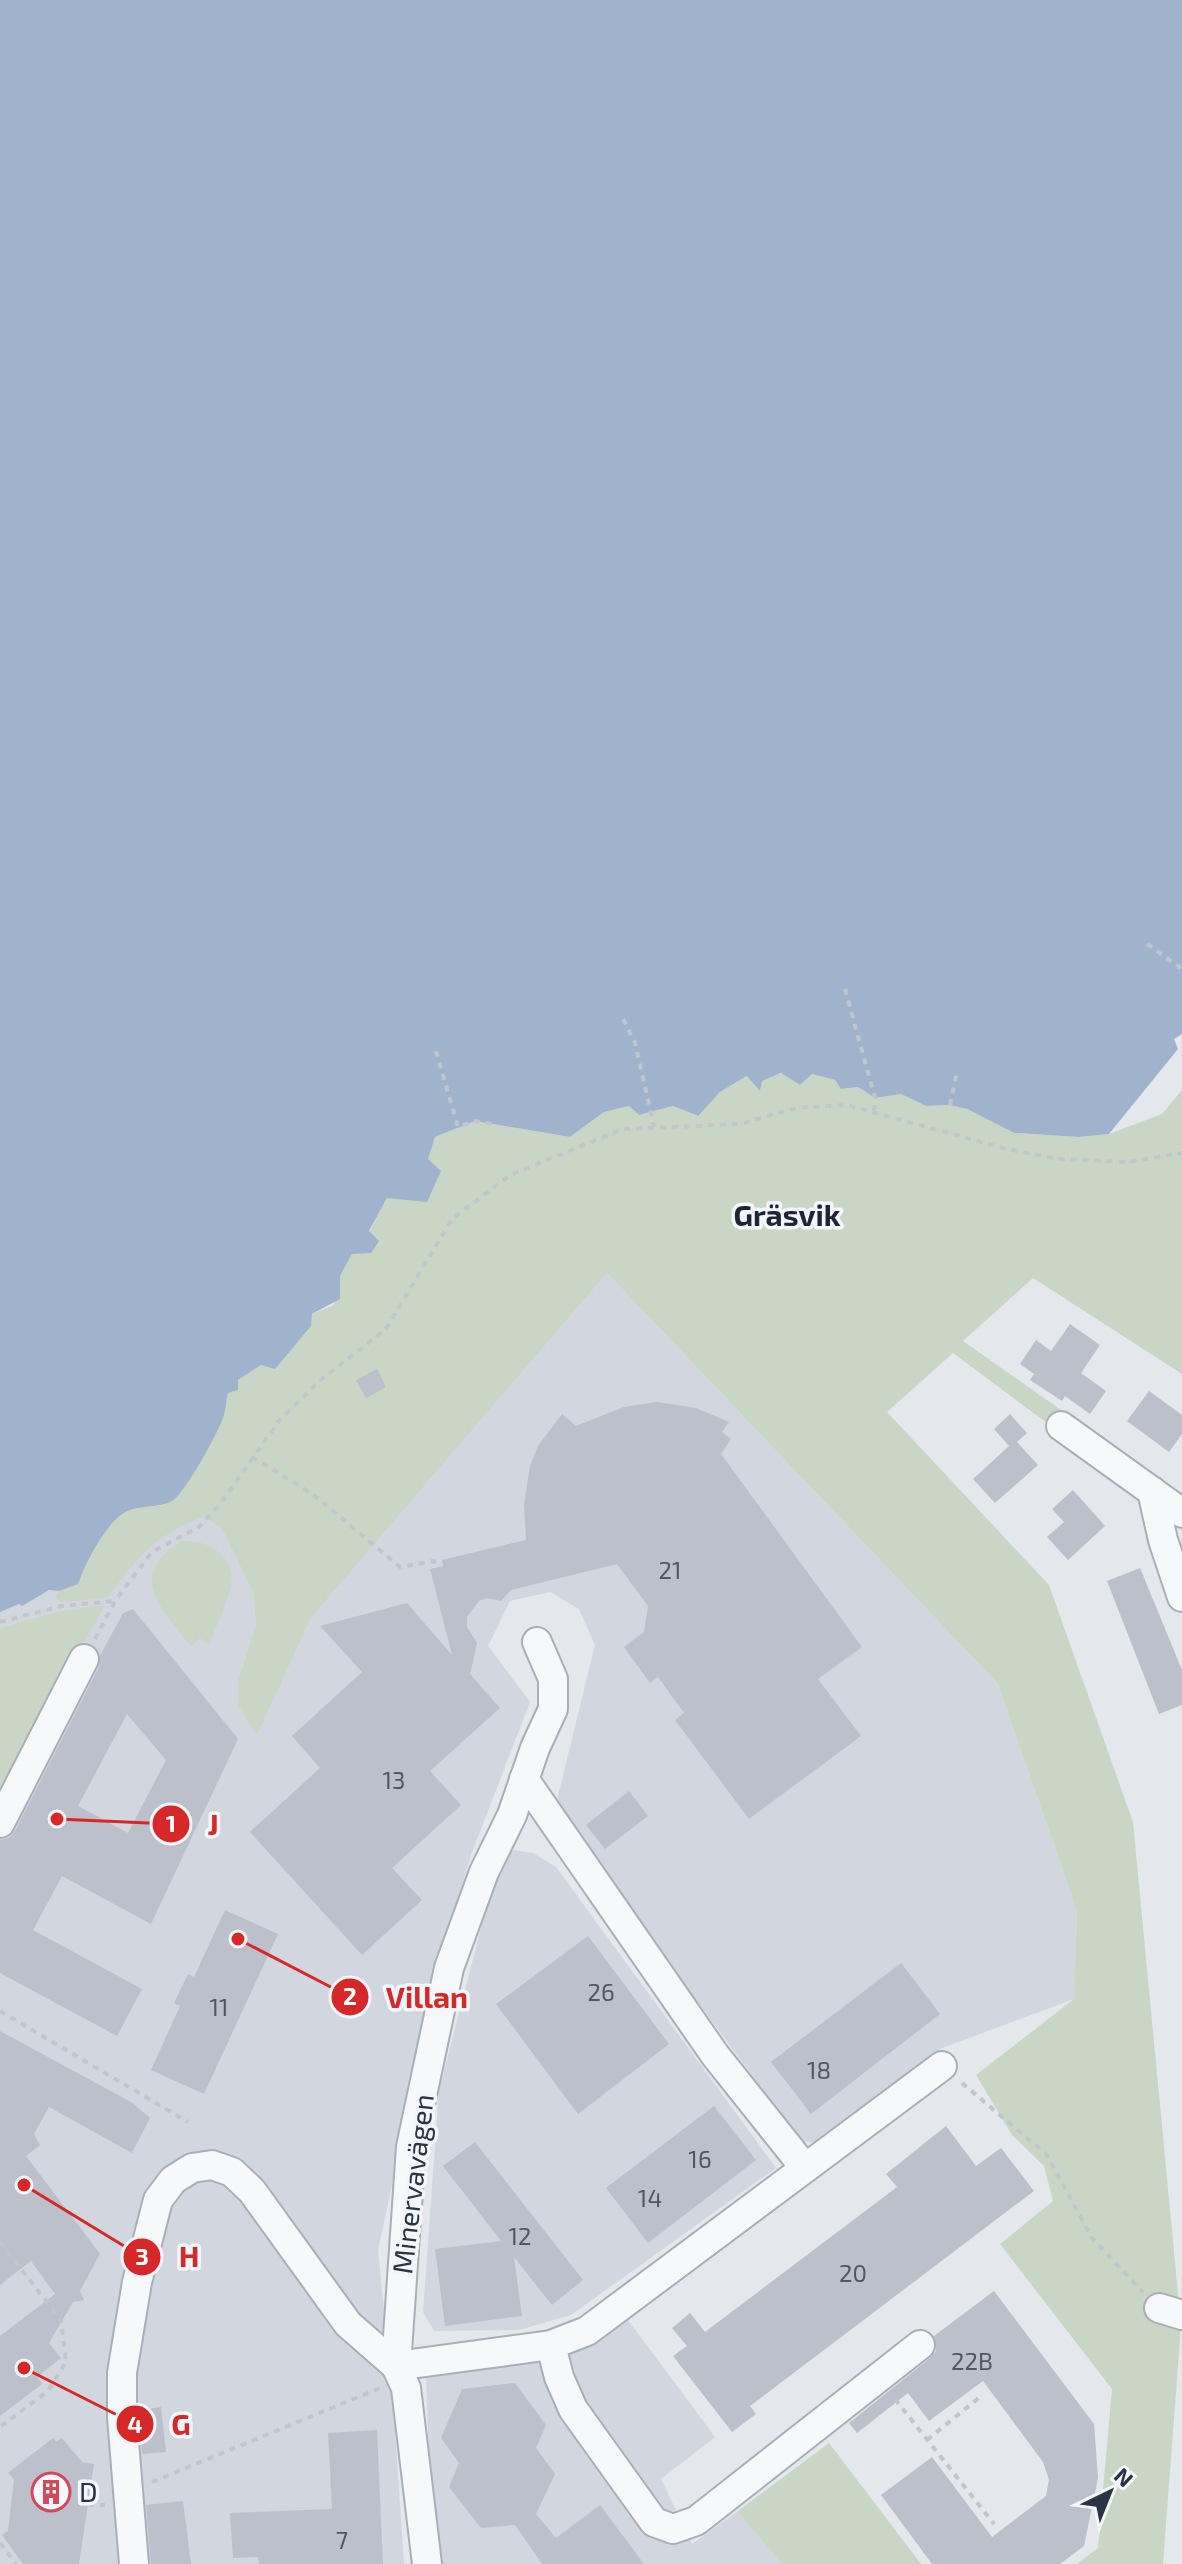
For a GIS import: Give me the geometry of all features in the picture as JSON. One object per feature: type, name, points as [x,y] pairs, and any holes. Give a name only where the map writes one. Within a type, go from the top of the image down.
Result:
[{"type":"street","points":[[1061,1426],[1182,1513]]},
{"type":"street","points":[[1152,1491],[1163,1540],[1182,1597]]},
{"type":"street","name":"Minervavägen","points":[[427,2564],[401,2377],[411,2147],[449,1968],[484,1872],[512,1815],[535,1748],[553,1709],[553,1679],[537,1642]]},
{"type":"street","points":[[0,1823],[84,1659]]},
{"type":"street","points":[[524,1779],[715,2055],[805,2168]]},
{"type":"street","points":[[134,2564],[122,2417],[122,2373],[137,2282],[158,2200],[173,2180],[192,2168],[212,2165],[222,2168],[232,2172],[252,2191],[348,2324],[401,2377],[551,2345],[587,2331],[942,2066]]},
{"type":"street","points":[[551,2345],[559,2377],[573,2409],[654,2522],[673,2529],[696,2521],[920,2345]]},
{"type":"path","points":[[1147,944],[1182,969]]},
{"type":"path","points":[[845,989],[875,1098],[874,1113]]},
{"type":"path","points":[[623,1019],[635,1043],[654,1128]]},
{"type":"path","points":[[436,1051],[458,1127],[475,1121],[498,1125]]},
{"type":"path","points":[[950,1105],[957,1071]]},
{"type":"path","points":[[84,1659],[115,1601],[152,1552],[199,1527],[221,1503],[278,1422],[317,1383],[386,1329],[452,1219],[510,1175],[623,1129],[740,1124],[796,1108],[846,1105],[1003,1148],[1057,1159],[1127,1162],[1182,1154]]},
{"type":"path","points":[[252,1457],[314,1495],[400,1567],[434,1561],[436,1568]]},
{"type":"path","points":[[0,1622],[61,1606],[115,1601]]},
{"type":"path","points":[[0,2011],[188,2122]]},
{"type":"path","points":[[942,2066],[1046,2154],[1092,2238],[1171,2312]]},
{"type":"path","points":[[0,2242],[61,2320],[66,2362],[48,2391],[0,2427]]},
{"type":"path","points":[[128,2491],[401,2377]]},
{"type":"path","points":[[878,2378],[994,2524]]},
{"type":"path","points":[[927,2440],[980,2397]]},
{"type":"path","points":[[0,2543],[16,2564]]},
{"type":"shaded area","points":[[607,1273],[998,1684],[1077,1911],[1074,1999],[942,2048],[818,2142],[801,2142],[555,1808],[595,1645],[579,1609],[550,1592],[510,1601],[488,1646],[530,1702],[471,1855],[440,1959],[378,2250],[393,2401],[404,2564],[0,2564],[0,1612],[19,1603],[22,1605],[49,1590],[59,1591],[100,1541],[205,1515],[222,1529],[253,1592],[256,1625],[238,1680],[257,1736],[311,1618]]},
{"type":"shaded area","points":[[513,1850],[533,1853],[556,1867],[776,2168],[571,2315],[519,2330],[434,2331],[423,2312],[439,2091],[497,1866]]},
{"type":"shaded area","points":[[628,2320],[715,2437],[661,2479],[692,2544],[738,2511],[782,2564],[433,2564],[426,2377],[456,2364],[532,2360],[576,2351]]},
{"type":"green space","points":[[782,1073],[800,1085],[812,1074],[835,1080],[842,1089],[858,1087],[875,1098],[901,1094],[926,1106],[950,1105],[967,1109],[1014,1133],[1079,1137],[1109,1134],[1162,1114],[1182,1090],[1182,1374],[1033,1278],[963,1341],[1061,1410],[1051,1426],[953,1353],[887,1412],[1049,1585],[1133,1822],[1181,2325],[1163,2564],[1077,2564],[1098,2548],[1112,2389],[1000,2244],[1053,2201],[1044,2166],[1012,2135],[976,2075],[1074,1999],[1077,1911],[998,1684],[607,1273],[311,1618],[257,1736],[238,1705],[238,1680],[256,1625],[253,1592],[222,1529],[205,1516],[173,1531],[149,1548],[108,1598],[62,1602],[55,1598],[59,1591],[78,1584],[97,1545],[117,1517],[132,1509],[162,1505],[223,1417],[228,1393],[238,1380],[261,1365],[312,1314],[334,1305],[340,1276],[352,1254],[369,1232],[387,1198],[428,1159],[435,1137],[475,1121],[570,1137],[604,1112],[629,1106],[639,1115],[673,1106],[697,1116],[720,1092],[748,1076],[760,1091],[762,1081]]},
{"type":"green space","points":[[184,1541],[211,1547],[219,1552],[229,1567],[230,1592],[209,1645],[200,1638],[191,1647],[164,1611],[153,1590],[153,1574],[159,1560]]},
{"type":"green space","points":[[104,1606],[0,1803],[0,1628],[62,1611]]},
{"type":"green space","points":[[829,2443],[921,2564],[782,2564],[740,2514],[738,2511]]},
{"type":"water","points":[[0,0],[1182,0],[1182,1034],[1174,1039],[1178,1049],[1109,1134],[1079,1137],[1014,1133],[967,1109],[950,1105],[926,1106],[901,1094],[875,1098],[858,1087],[841,1089],[835,1080],[812,1074],[800,1085],[781,1073],[762,1081],[760,1091],[747,1076],[720,1092],[698,1116],[673,1106],[639,1115],[629,1106],[604,1112],[570,1137],[475,1121],[435,1137],[428,1159],[441,1171],[427,1202],[387,1198],[369,1231],[379,1241],[371,1253],[352,1254],[340,1276],[340,1299],[312,1314],[311,1326],[275,1369],[261,1365],[238,1380],[238,1390],[228,1393],[224,1415],[215,1436],[177,1496],[157,1506],[135,1508],[114,1521],[99,1542],[78,1584],[59,1591],[49,1590],[22,1606],[19,1604],[0,1612]]},
{"type":"building","points":[[1070,1324],[1100,1345],[1081,1373],[1106,1391],[1090,1414],[1065,1396],[1062,1401],[1030,1380],[1034,1374],[1020,1364],[1036,1340],[1051,1351]]},
{"type":"building","points":[[377,1369],[386,1387],[366,1398],[356,1380]]},
{"type":"building","points":[[1149,1391],[1182,1415],[1182,1434],[1169,1452],[1127,1421]]},
{"type":"building","points":[[657,1402],[696,1408],[729,1422],[722,1432],[731,1439],[721,1454],[862,1647],[818,1679],[861,1736],[749,1819],[675,1720],[684,1713],[658,1677],[650,1683],[624,1647],[644,1632],[648,1606],[617,1564],[511,1590],[501,1601],[487,1598],[479,1601],[467,1617],[467,1627],[477,1643],[470,1674],[500,1708],[430,1771],[461,1805],[392,1868],[422,1900],[362,1955],[250,1832],[320,1768],[292,1736],[362,1672],[320,1626],[407,1603],[452,1655],[430,1569],[443,1566],[442,1560],[526,1540],[524,1505],[530,1466],[538,1446],[562,1414],[576,1426],[624,1407]]},
{"type":"building","points":[[1010,1414],[1027,1433],[1017,1442],[1038,1465],[995,1503],[973,1479],[1009,1446],[994,1429]]},
{"type":"building","points":[[1073,1490],[1105,1526],[1068,1560],[1047,1537],[1064,1522],[1052,1509]]},
{"type":"building","points":[[1140,1568],[1182,1670],[1182,1705],[1159,1714],[1107,1581]]},
{"type":"building","points":[[133,1609],[238,1739],[151,1924],[62,1876],[33,1930],[142,1989],[117,2036],[0,1973],[0,1840],[9,1838],[15,1831],[99,1667],[100,1656],[123,1613]],"holes":[[[127,1714],[166,1760],[128,1833],[78,1806]]]},
{"type":"building","points":[[629,1791],[648,1816],[605,1849],[586,1825]]},
{"type":"building","points":[[225,1910],[278,1934],[204,2094],[151,2070],[180,2006],[174,2003],[188,1974],[194,1977]]},
{"type":"building","points":[[588,1936],[669,2044],[578,2114],[496,2004]]},
{"type":"building","points":[[901,1963],[940,2014],[811,2114],[771,2062]]},
{"type":"building","points":[[0,2031],[131,2102],[150,2118],[132,2153],[49,2107],[34,2134],[40,2145],[26,2156],[100,2254],[80,2291],[84,2300],[73,2302],[49,2343],[61,2358],[37,2377],[42,2384],[0,2416],[0,2336],[55,2294],[31,2261],[0,2285]]},
{"type":"building","points":[[714,2106],[756,2160],[648,2243],[606,2188]]},
{"type":"building","points":[[946,2126],[976,2166],[1001,2148],[1034,2191],[750,2406],[756,2414],[732,2432],[673,2356],[687,2346],[672,2328],[690,2313],[705,2332],[897,2187],[886,2174]]},
{"type":"building","points":[[475,2142],[583,2280],[552,2305],[514,2257],[522,2316],[445,2326],[435,2249],[501,2241],[443,2166]]},
{"type":"building","points":[[994,2291],[1094,2424],[1098,2478],[1084,2546],[1060,2564],[932,2564],[881,2495],[932,2457],[992,2537],[1046,2496],[1049,2480],[1043,2462],[983,2381],[929,2421],[908,2393],[857,2433],[849,2423],[930,2358],[936,2351],[934,2336]]},
{"type":"building","points":[[515,2383],[546,2425],[536,2448],[555,2474],[536,2514],[556,2538],[600,2505],[644,2564],[542,2564],[515,2525],[481,2528],[449,2487],[459,2463],[441,2438],[462,2389]]},
{"type":"building","points":[[161,2407],[166,2452],[142,2454],[139,2410]]},
{"type":"building","points":[[377,2430],[383,2564],[259,2564],[258,2557],[233,2558],[230,2513],[332,2509],[328,2433]]},
{"type":"building","name":"D","points":[[53,2438],[56,2442],[62,2438],[82,2462],[94,2464],[79,2564],[23,2564],[2,2535],[8,2531],[14,2479],[8,2473]]},
{"type":"building","points":[[183,2501],[191,2564],[151,2564],[146,2505]]},
{"type":"place","name":"J","points":[[57,1819]]},
{"type":"place","name":"Villan","points":[[238,1939]]},
{"type":"place","name":"H","points":[[24,2185]]},
{"type":"place","name":"G","points":[[24,2368]]},
{"type":"place","name":"D","points":[[51,2492]]},
{"type":"district","name":"Gräsvik","points":[[787,1216]]}]
